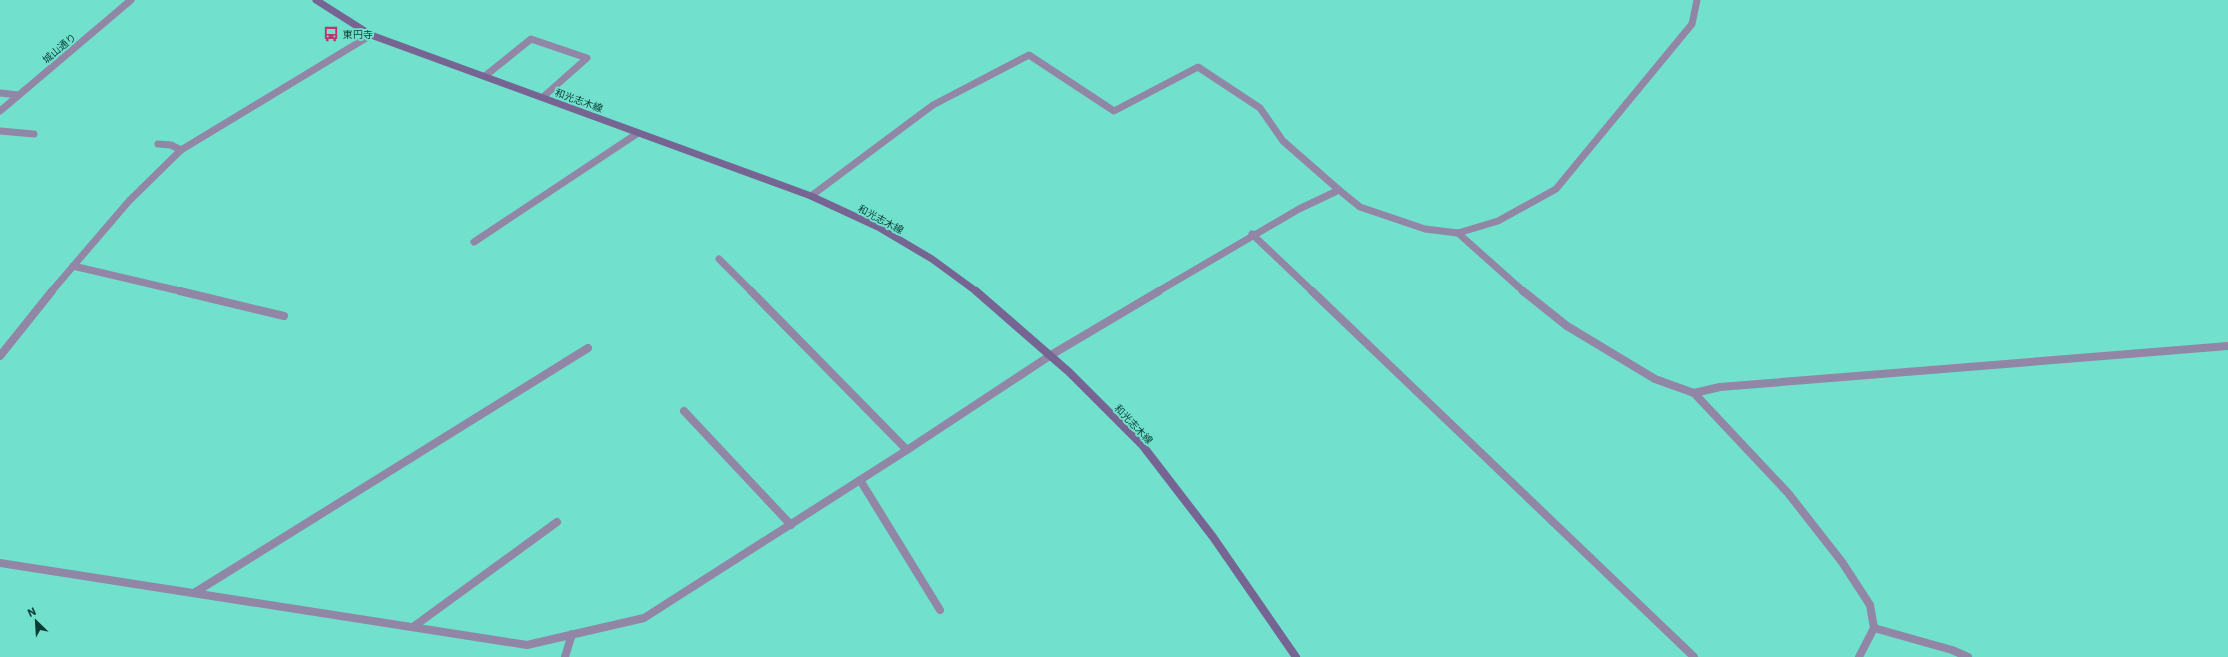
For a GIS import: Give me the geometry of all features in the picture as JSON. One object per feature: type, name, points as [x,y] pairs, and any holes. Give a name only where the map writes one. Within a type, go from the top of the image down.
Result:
[{"type":"main road","name":"和光志木線","points":[[316,0],[372,35],[811,196],[878,227],[932,259],[990,302],[1051,355],[1143,446],[1213,537],[1296,657]]},
{"type":"street","name":"城山通り","points":[[0,111],[131,0]]},
{"type":"street","points":[[811,196],[932,105],[1029,55],[1114,111],[1198,67],[1260,108],[1283,141],[1360,207],[1425,229],[1458,233],[1498,221],[1556,189],[1692,24],[1697,0]]},
{"type":"street","points":[[0,356],[15,335],[129,201],[180,150],[372,35]]},
{"type":"street","points":[[485,76],[530,39],[587,58],[543,97]]},
{"type":"street","points":[[0,92],[18,95]]},
{"type":"street","points":[[0,131],[34,134]]},
{"type":"street","points":[[474,242],[638,133]]},
{"type":"street","points":[[158,144],[172,145],[180,150]]},
{"type":"street","points":[[0,563],[527,645],[644,618],[907,450],[1051,355],[1252,234],[1339,190]]},
{"type":"street","points":[[1458,233],[1515,285],[1567,326],[1655,378],[1694,393],[1788,493],[1842,562],[1870,605],[1874,628],[1859,657]]},
{"type":"street","points":[[1252,234],[1694,657]]},
{"type":"street","points":[[719,259],[907,450]]},
{"type":"street","points":[[73,266],[284,316]]},
{"type":"street","points":[[1694,393],[1720,387],[2228,346]]},
{"type":"street","points":[[194,593],[588,348]]},
{"type":"street","points":[[684,411],[791,524]]},
{"type":"street","points":[[860,480],[940,610]]},
{"type":"street","points":[[412,627],[557,522]]},
{"type":"street","points":[[1874,628],[1952,650],[1968,657]]},
{"type":"street","points":[[565,657],[572,634]]},
{"type":"place","name":"東円寺","points":[[331,34]]}]
